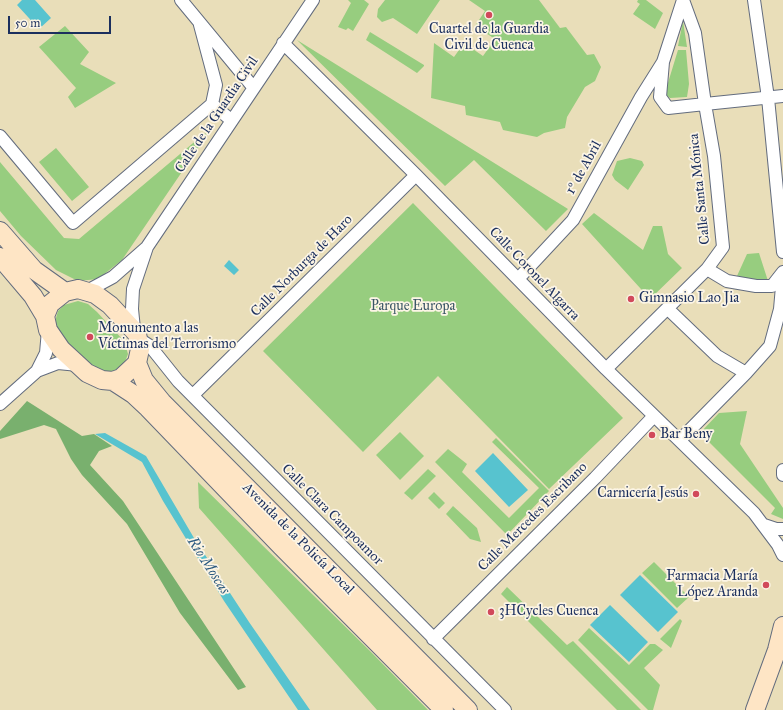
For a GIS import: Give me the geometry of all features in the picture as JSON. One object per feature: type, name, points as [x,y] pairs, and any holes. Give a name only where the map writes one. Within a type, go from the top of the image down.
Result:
[{"type":"main road","points":[[0,231],[34,270],[65,292]]},
{"type":"main road","points":[[0,256],[30,292],[47,323],[62,349],[78,365],[94,377],[102,380],[113,381],[121,378],[137,363],[140,349],[137,334],[110,305],[87,291],[78,289],[65,292],[50,304],[47,323]]},
{"type":"main road","name":"Avenida de la Policía Local","points":[[137,363],[144,380],[162,402],[468,710]]},
{"type":"main road","name":"Avenida de la Policía Local","points":[[113,381],[133,394],[148,408],[281,546],[444,710]]},
{"type":"main road","points":[[755,710],[780,653],[783,626]]},
{"type":"street","points":[[181,0],[253,87]]},
{"type":"street","name":"Calle de la Guardia Civil","points":[[87,291],[113,277],[147,247],[253,87],[313,0]]},
{"type":"street","name":"Calle Santa Mónica","points":[[683,0],[664,62],[660,97],[668,108],[705,104]]},
{"type":"street","name":"Calle Santa Mónica","points":[[606,369],[707,269],[723,247],[714,156],[695,33],[683,0]]},
{"type":"street","points":[[754,0],[768,98],[783,252]]},
{"type":"street","points":[[199,22],[216,85],[212,104],[231,120]]},
{"type":"street","name":"Calle Coronel Algarra","points":[[283,43],[416,175],[606,369],[754,513],[778,545],[783,555]]},
{"type":"street","name":"1º de Abril","points":[[518,279],[572,220],[640,97],[664,62]]},
{"type":"street","points":[[705,104],[783,96]]},
{"type":"street","name":"Calle de la Guardia Civil","points":[[0,136],[73,223],[212,104]]},
{"type":"street","name":"Calle Norburga de Haro","points":[[192,395],[416,175]]},
{"type":"street","name":"Calle de la Guardia Civil","points":[[137,334],[132,310],[134,289],[147,247]]},
{"type":"street","points":[[707,269],[727,281],[756,286],[772,286],[783,272]]},
{"type":"street","points":[[680,440],[746,373],[770,346],[780,309],[783,275]]},
{"type":"street","points":[[668,309],[717,356],[746,373]]},
{"type":"street","points":[[37,371],[46,353],[47,323]]},
{"type":"street","name":"Calle Clara Campoamor","points":[[137,334],[150,346],[178,381],[505,710]]},
{"type":"street","points":[[0,404],[37,371],[58,363],[78,365]]},
{"type":"street","name":"Calle Mercedes Escribano","points":[[433,639],[595,478],[654,416]]},
{"type":"street","points":[[783,470],[783,475]]},
{"type":"street","points":[[764,525],[776,529],[783,529]]},
{"type":"green space","points":[[348,0],[364,0],[369,4],[353,31],[348,28],[346,30],[338,27],[351,3]]},
{"type":"green space","points":[[385,0],[440,0],[417,34],[393,18],[382,22],[377,17],[378,9]]},
{"type":"green space","points":[[469,0],[539,0],[560,28],[566,27],[587,55],[594,54],[601,67],[595,81],[585,87],[567,117],[565,128],[544,133],[537,137],[503,130],[500,122],[466,115],[465,106],[431,98],[434,43],[454,57],[464,43],[483,56],[495,39],[475,26],[485,11]]},
{"type":"green space","points":[[638,0],[646,0],[663,13],[655,29],[633,14],[640,4],[637,2]]},
{"type":"green space","points":[[683,21],[687,47],[678,46]]},
{"type":"green space","points":[[65,26],[89,52],[80,64],[116,83],[75,108],[68,97],[76,88],[39,47]]},
{"type":"green space","points":[[370,32],[424,66],[417,73],[366,40]]},
{"type":"green space","points":[[297,40],[568,209],[546,231],[474,160],[445,186]]},
{"type":"green space","points":[[678,50],[686,50],[689,84],[687,97],[670,98],[666,95],[667,86]]},
{"type":"green space","points":[[205,133],[207,135],[122,260],[98,279],[78,281],[56,270],[21,236],[0,211],[0,162],[64,238],[79,239]]},
{"type":"green space","points":[[56,148],[89,187],[72,201],[39,162]]},
{"type":"green space","points":[[630,158],[642,161],[644,165],[628,190],[615,180],[612,175],[617,161]]},
{"type":"green space","name":"Parque Europa","points":[[413,203],[623,418],[549,489],[438,376],[363,452],[263,351]]},
{"type":"green space","points":[[594,213],[643,250],[653,226],[662,226],[668,254],[682,268],[650,299],[582,224]]},
{"type":"green space","points":[[759,253],[768,281],[756,283],[737,276],[747,254]]},
{"type":"green space","points":[[78,301],[88,304],[124,341],[128,354],[125,362],[115,372],[101,374],[72,352],[54,325],[58,311],[64,305]]},
{"type":"green space","points":[[27,401],[82,436],[94,434],[112,446],[99,451],[90,465],[123,501],[246,687],[238,690],[180,613],[127,524],[82,475],[71,459],[56,429],[44,425],[0,439],[0,431]]},
{"type":"green space","points":[[747,411],[740,444],[783,508],[783,519],[771,514],[775,508],[700,433],[719,413]]},
{"type":"green space","points":[[400,432],[424,456],[400,480],[376,455]]},
{"type":"green space","points":[[496,438],[549,491],[507,535],[435,462],[448,449],[467,464],[462,472],[509,518],[539,488],[492,442]]},
{"type":"green space","points":[[428,469],[436,476],[412,500],[404,493]]},
{"type":"green space","points":[[198,482],[428,710],[377,710],[199,508]]},
{"type":"green space","points":[[434,492],[445,503],[439,509],[428,498]]},
{"type":"green space","points":[[453,506],[477,528],[481,542],[470,539],[446,514]]},
{"type":"green space","points":[[654,562],[689,597],[677,608],[642,573]]},
{"type":"green space","points":[[507,587],[567,645],[573,641],[641,710],[617,710],[501,594]]},
{"type":"green space","points":[[680,619],[682,621],[671,648],[660,639]]},
{"type":"green space","points":[[589,628],[629,665],[650,644],[655,644],[663,650],[644,668],[660,685],[653,710],[648,710],[578,640]]},
{"type":"water","points":[[22,0],[35,0],[51,18],[39,29],[17,5]]},
{"type":"water","points":[[229,260],[239,270],[234,275],[224,266]]},
{"type":"water","name":"Rio Moscas","points":[[105,433],[146,456],[194,538],[249,622],[310,710],[298,710],[224,601],[163,501],[142,462],[95,434]]},
{"type":"water","points":[[493,453],[528,490],[509,507],[475,471]]},
{"type":"water","points":[[640,575],[678,612],[658,632],[620,595]]},
{"type":"water","points":[[610,605],[648,642],[629,662],[590,625]]},
{"type":"place","name":"Cuartel de la Guardia Civil de Cuenca","points":[[489,15]]},
{"type":"place","name":"Gimnasio Lao Jia","points":[[631,299]]},
{"type":"place","name":"Monumento a las Víctimas del Terrorismo","points":[[90,337]]},
{"type":"place","name":"Bar Beny","points":[[652,435]]},
{"type":"place","name":"Carnicería Jesús","points":[[696,494]]},
{"type":"place","name":"Farmacia María López Aranda","points":[[766,585]]},
{"type":"place","name":"3HCycles Cuenca","points":[[491,612]]}]
